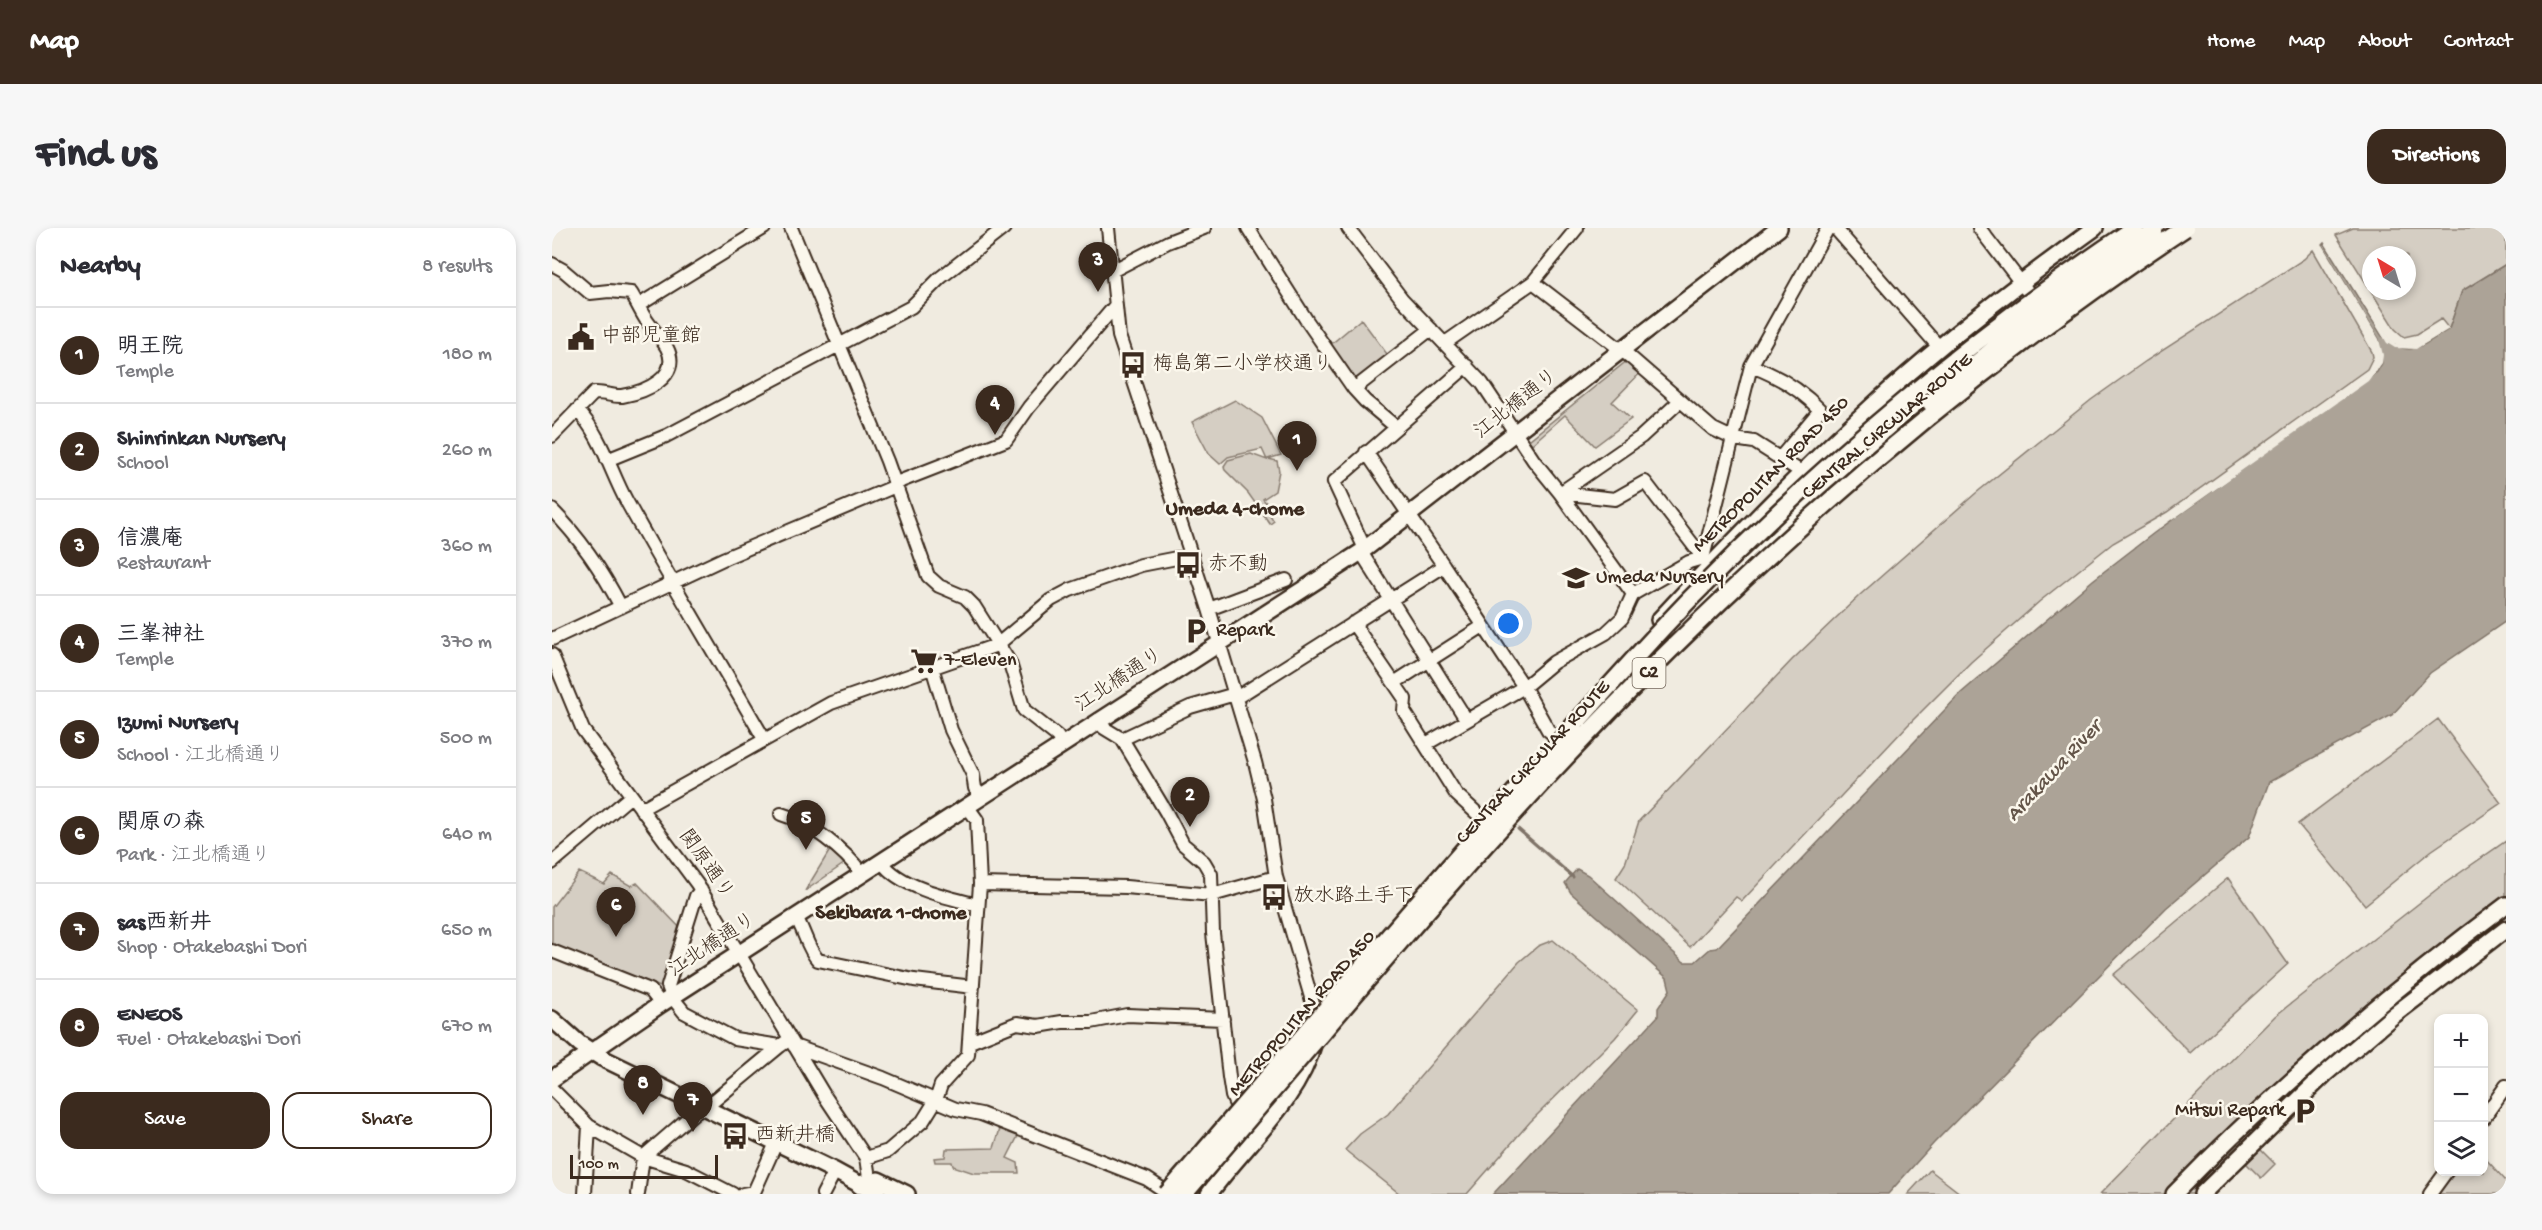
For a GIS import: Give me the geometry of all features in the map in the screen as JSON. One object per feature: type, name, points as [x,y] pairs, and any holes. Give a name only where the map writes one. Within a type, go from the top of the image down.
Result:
[{"type":"highway","points":[[1839,459],[1878,416],[1930,368],[2052,274],[2118,228]]},
{"type":"highway","name":"CENTRAL CIRCULAR ROUTE","points":[[1166,1193],[1636,657],[1742,548],[1839,459],[1967,351],[2135,228]]},
{"type":"highway","name":"CENTRAL CIRCULAR ROUTE","points":[[1184,1194],[1497,831],[1591,731],[1710,613],[1841,493],[1980,376],[2090,294],[2185,228]]},
{"type":"highway","points":[[1710,613],[1791,526],[1960,376],[2073,287],[2151,230]]},
{"type":"main road","name":"江北橋通り","points":[[552,1079],[667,1000],[1363,550],[1779,228]]},
{"type":"main road","name":"METROPOLITAN ROAD 450","points":[[1166,1193],[1315,1011],[1706,562],[1803,473],[1871,406],[1939,347],[2021,282],[2095,228]]},
{"type":"main road","points":[[2038,305],[2047,315],[2171,228]]},
{"type":"main road","name":"METROPOLITAN ROAD 450","points":[[1166,1193],[1315,1030],[1494,827],[1725,580],[1803,504],[1898,417],[2038,305],[2151,230]]},
{"type":"main road","points":[[2174,1194],[2216,1151],[2361,1019],[2506,905]]},
{"type":"main road","points":[[2202,1194],[2325,1074],[2394,1014],[2506,929]]},
{"type":"main road","points":[[1209,1194],[1292,1090],[1308,1061],[1315,1030],[1315,1011]]},
{"type":"main road","points":[[552,1019],[590,1051],[702,1108],[868,1189],[878,1180],[907,1194]]},
{"type":"street","points":[[639,305],[748,231],[764,228]]},
{"type":"street","points":[[791,228],[896,485],[928,576],[939,586],[969,601],[1010,663],[1024,710],[1057,736],[1062,744]]},
{"type":"street","points":[[608,460],[666,436],[911,307],[940,278],[1004,228]]},
{"type":"street","points":[[1108,228],[1114,306],[1122,347],[1220,643],[1264,799],[1276,877],[1315,1011]]},
{"type":"street","points":[[1112,271],[1168,242],[1204,228]]},
{"type":"street","points":[[1248,228],[1354,389],[1396,427]]},
{"type":"street","points":[[1348,228],[1402,298],[1467,366],[1633,594]]},
{"type":"street","points":[[1445,343],[1533,282],[1577,228]]},
{"type":"street","points":[[1706,562],[1752,366],[1828,228]]},
{"type":"street","points":[[1835,228],[1939,347]]},
{"type":"street","points":[[1979,228],[2038,305]]},
{"type":"street","points":[[552,264],[563,270],[590,294],[623,291],[631,294],[668,350],[671,362],[669,371],[663,379],[640,392],[619,397],[594,393],[552,436]]},
{"type":"street","points":[[1533,282],[1621,350],[1713,429],[1734,439],[1754,442],[1803,473]]},
{"type":"street","points":[[552,639],[725,558],[901,481],[1006,440],[1029,407],[1114,306]]},
{"type":"street","points":[[1354,389],[1431,329]]},
{"type":"street","points":[[1466,719],[1390,600],[1363,550],[1334,482],[1467,366]]},
{"type":"street","points":[[1752,366],[1769,372],[1801,391],[1820,410],[1780,458]]},
{"type":"street","points":[[1560,493],[1641,437],[1680,401]]},
{"type":"street","points":[[577,410],[592,425],[626,499],[764,739]]},
{"type":"street","points":[[1366,452],[1524,687],[1548,730],[1555,736]]},
{"type":"street","points":[[1560,493],[1615,499],[1645,482],[1706,562],[1725,580]]},
{"type":"street","points":[[552,510],[580,539],[607,579],[621,607]]},
{"type":"street","points":[[641,810],[831,703],[997,645],[1051,600],[1070,590],[1141,565],[1192,555]]},
{"type":"street","points":[[1426,744],[1524,687],[1554,662],[1606,633],[1622,618],[1633,594],[1689,562],[1706,562]]},
{"type":"street","points":[[1122,740],[1190,707],[1235,696],[1444,566]]},
{"type":"street","points":[[1209,609],[1286,580]]},
{"type":"street","points":[[1353,623],[1405,699],[1404,711],[1456,794],[1482,818]]},
{"type":"street","points":[[1394,682],[1483,626]]},
{"type":"street","name":"関原通り","points":[[552,655],[583,730],[701,890],[788,1044],[866,1158]]},
{"type":"street","points":[[932,667],[951,730],[973,775],[975,788],[981,796]]},
{"type":"street","points":[[1098,720],[1104,728],[1122,740],[1183,844],[1204,862],[1211,874],[1213,933],[1232,1096],[1236,1105]]},
{"type":"street","points":[[552,863],[631,796]]},
{"type":"street","points":[[868,1189],[866,1158],[888,1151],[923,1121],[936,1100],[940,1085],[968,1055],[980,884],[977,820],[967,806]]},
{"type":"street","points":[[781,814],[791,817],[832,843],[862,874]]},
{"type":"street","points":[[882,862],[893,875],[940,896],[978,905]]},
{"type":"street","points":[[980,884],[1126,886],[1212,895],[1276,877]]},
{"type":"street","points":[[667,1000],[668,986],[696,896],[701,890]]},
{"type":"street","points":[[796,917],[807,937],[809,950],[818,960],[914,980],[973,987]]},
{"type":"street","points":[[552,951],[650,990],[684,1012],[735,1039],[788,1044],[956,1109],[981,1114],[1147,1179],[1166,1193]]},
{"type":"street","points":[[970,1042],[1017,1023],[1038,1026],[1062,1022],[1091,1022],[1127,1015],[1223,1019]]},
{"type":"street","points":[[638,1194],[643,1157],[702,1108],[788,1044]]},
{"type":"street","points":[[2488,1111],[2506,1086]]},
{"type":"street","points":[[552,1089],[589,1126],[643,1157],[686,1170],[734,1194]]},
{"type":"street","points":[[585,1194],[589,1126]]},
{"type":"street","points":[[743,1194],[754,1192],[776,1143]]},
{"type":"street","points":[[823,1194],[835,1171]]},
{"type":"street","points":[[2430,1194],[2443,1176]]},
{"type":"shaded area","points":[[2353,228],[2506,228],[2506,264],[2462,291],[2449,329],[2441,319],[2417,334],[2404,337],[2395,329],[2377,300],[2416,300],[2416,246],[2362,246],[2362,277],[2336,235]]},
{"type":"shaded area","points":[[2313,250],[2372,352],[2373,357],[2367,369],[2167,512],[2113,543],[2040,601],[1971,662],[1907,726],[1742,901],[1736,897],[1690,947],[1616,878],[1625,864],[1639,821],[1792,660],[1861,594],[1976,493],[2091,400],[2146,361],[2304,259]]},
{"type":"shaded area","points":[[1361,319],[1390,358],[1355,383],[1329,346]]},
{"type":"shaded area","points":[[1628,360],[1642,371],[1612,402],[1631,419],[1595,446],[1565,415],[1532,444],[1529,440]]},
{"type":"shaded area","points":[[1235,400],[1262,418],[1281,455],[1268,459],[1277,461],[1279,471],[1275,491],[1263,499],[1274,521],[1270,524],[1248,493],[1225,470],[1224,466],[1228,460],[1251,454],[1267,460],[1262,449],[1228,457],[1220,464],[1209,454],[1192,422]]},
{"type":"shaded area","points":[[2438,719],[2501,803],[2431,851],[2365,905],[2298,824]]},
{"type":"shaded area","points":[[2506,841],[2506,896],[2367,1003],[2242,1114],[2165,1194],[2100,1194],[2275,1016],[2441,886]]},
{"type":"shaded area","points":[[830,850],[845,863],[805,891]]},
{"type":"shaded area","points":[[579,872],[604,884],[612,875],[631,886],[637,883],[682,930],[663,988],[552,944],[552,907]]},
{"type":"shaded area","points":[[2228,878],[2288,964],[2190,1053],[2113,975]]},
{"type":"shaded area","points":[[2506,913],[2506,922],[2196,1194],[2185,1194],[2279,1101],[2402,992]]},
{"type":"shaded area","points":[[1553,940],[1638,1010],[1615,1038],[1530,1122],[1467,1194],[1400,1194],[1345,1150],[1360,1134],[1388,1114],[1519,962],[1538,946]]},
{"type":"shaded area","points":[[1001,1126],[1019,1134],[1007,1158],[1018,1163],[1019,1173],[974,1173],[953,1166],[952,1162],[935,1162],[934,1158],[945,1157],[946,1149],[994,1148]]},
{"type":"shaded area","points":[[2257,1146],[2275,1164],[2261,1178],[2243,1160]]},
{"type":"shaded area","points":[[2488,1161],[2506,1181],[2506,1194],[2437,1194],[2453,1176],[2488,1176]]},
{"type":"shaded area","points":[[1930,1170],[1961,1194],[1908,1194]]},
{"type":"water","name":"Arakawa River","points":[[2324,243],[2382,336],[2400,348],[2408,349],[2423,345],[2449,329],[2462,291],[2506,264],[2506,621],[2430,673],[2392,715],[2269,782],[2249,837],[2166,908],[1934,1143],[1888,1194],[1493,1194],[1658,1016],[1658,1008],[1670,990],[1667,978],[1571,893],[1565,883],[1577,869],[1588,875],[1684,962],[1695,962],[1710,949],[1717,948],[1961,693],[2093,580],[2154,533],[2377,372],[2382,363],[2379,339],[2322,245]]},
{"type":"pier","points":[[2328,241],[2362,296],[2362,300],[2365,300],[2390,341],[2396,345],[2415,346],[2447,326],[2449,329],[2416,349],[2395,348],[2387,343],[2326,243]]},
{"type":"pier","points":[[2322,245],[2379,339],[2383,355],[2382,363],[2368,381],[2172,520],[2171,517],[2366,378],[2379,362],[2380,356],[2376,340],[2319,246]]},
{"type":"waterway","points":[[1518,829],[1573,877]]},
{"type":"place","name":"信濃庵","points":[[1098,292]]},
{"type":"place","name":"中部児童館","points":[[581,337]]},
{"type":"place","name":"梅島第二小学校通り","points":[[1133,365]]},
{"type":"place","name":"三峯神社","points":[[995,435]]},
{"type":"place","name":"明王院","points":[[1297,471]]},
{"type":"place","name":"赤不動","points":[[1188,565]]},
{"type":"place","name":"Umeda Nursery","points":[[1576,578]]},
{"type":"place","name":"Repark","points":[[1196,631]]},
{"type":"place","name":"7-Eleven","points":[[924,661]]},
{"type":"place","name":"Shinrinkan Nursery","points":[[1190,827]]},
{"type":"place","name":"Izumi Nursery","points":[[806,850]]},
{"type":"place","name":"放水路土手下","points":[[1274,897]]},
{"type":"place","name":"関原の森","points":[[616,937]]},
{"type":"place","name":"Mitsui Repark","points":[[2305,1111]]},
{"type":"place","name":"ENEOS","points":[[643,1115]]},
{"type":"place","name":"sas西新井","points":[[693,1132]]},
{"type":"place","name":"西新井橋","points":[[735,1136]]},
{"type":"district","name":"Umeda 4-chome","points":[[1235,510]]},
{"type":"district","name":"Sekibara 1-chome","points":[[891,914]]}]
